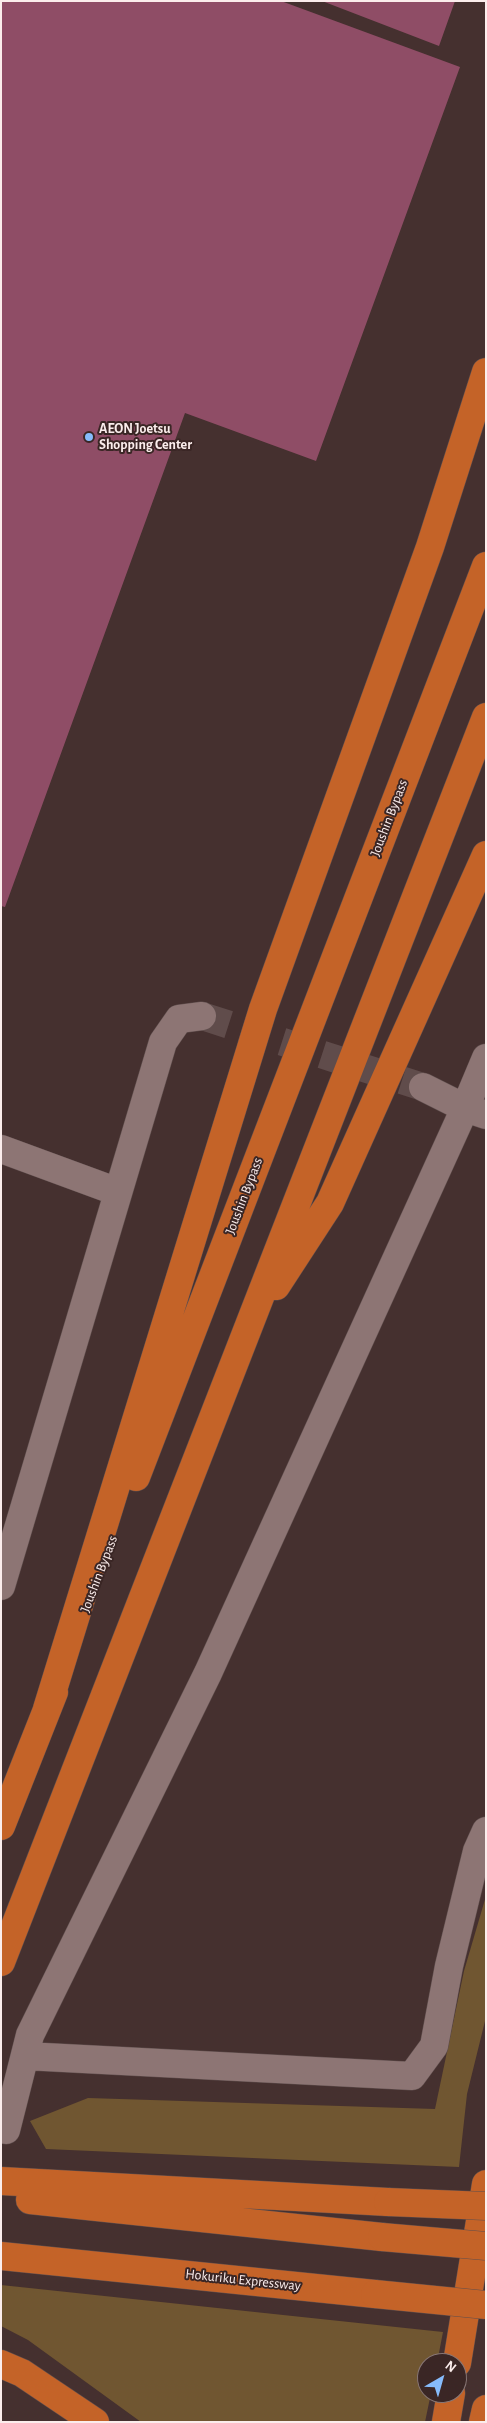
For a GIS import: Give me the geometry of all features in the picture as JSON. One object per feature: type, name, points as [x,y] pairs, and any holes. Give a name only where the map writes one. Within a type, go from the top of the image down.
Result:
[{"type":"highway","points":[[47,1709],[263,1010],[430,547],[486,372]]},
{"type":"highway","name":"Joushin Bypass","points":[[1,1826],[486,566]]},
{"type":"highway","points":[[1,1962],[486,716]]},
{"type":"highway","points":[[244,1334],[330,1203],[486,855]]},
{"type":"highway","points":[[459,2353],[486,2184]]},
{"type":"highway","points":[[12,2190],[486,2206]]},
{"type":"highway","points":[[12,2190],[382,2237],[486,2246]]},
{"type":"highway","name":"Hokuriku Expressway","points":[[1,2256],[486,2305]]},
{"type":"highway","points":[[1,2364],[22,2373],[95,2422]]},
{"type":"highway","points":[[446,2422],[449,2403]]},
{"type":"highway","points":[[483,2422],[486,2409]]},
{"type":"street","points":[[1,1586],[163,1042],[179,1019],[202,1016]]},
{"type":"street","points":[[6,2130],[30,2036],[208,1673],[476,1112],[486,1058]]},
{"type":"street","points":[[423,1087],[476,1112]]},
{"type":"street","points":[[1,1149],[118,1192]]},
{"type":"street","points":[[25,2056],[412,2076],[434,2046],[449,1966],[477,1850],[486,1831]]},
{"type":"shaded area","points":[[486,1896],[486,2017],[467,2094],[459,2167],[46,2149],[30,2121],[88,2098],[435,2109],[464,1971]]},
{"type":"shaded area","points":[[1,2285],[443,2332],[439,2353],[417,2353],[417,2403],[429,2403],[425,2422],[141,2422],[28,2340],[1,2326]]},
{"type":"building","name":"AEON Joetsu Shopping Center","points":[[1,1],[281,1],[460,67],[316,461],[185,413],[5,907],[1,906]]},
{"type":"building","points":[[322,1],[455,1],[439,46]]},
{"type":"tunnel","points":[[202,1016],[423,1087]]},
{"type":"place","name":"AEON Joetsu Shopping Center","points":[[89,437]]}]
